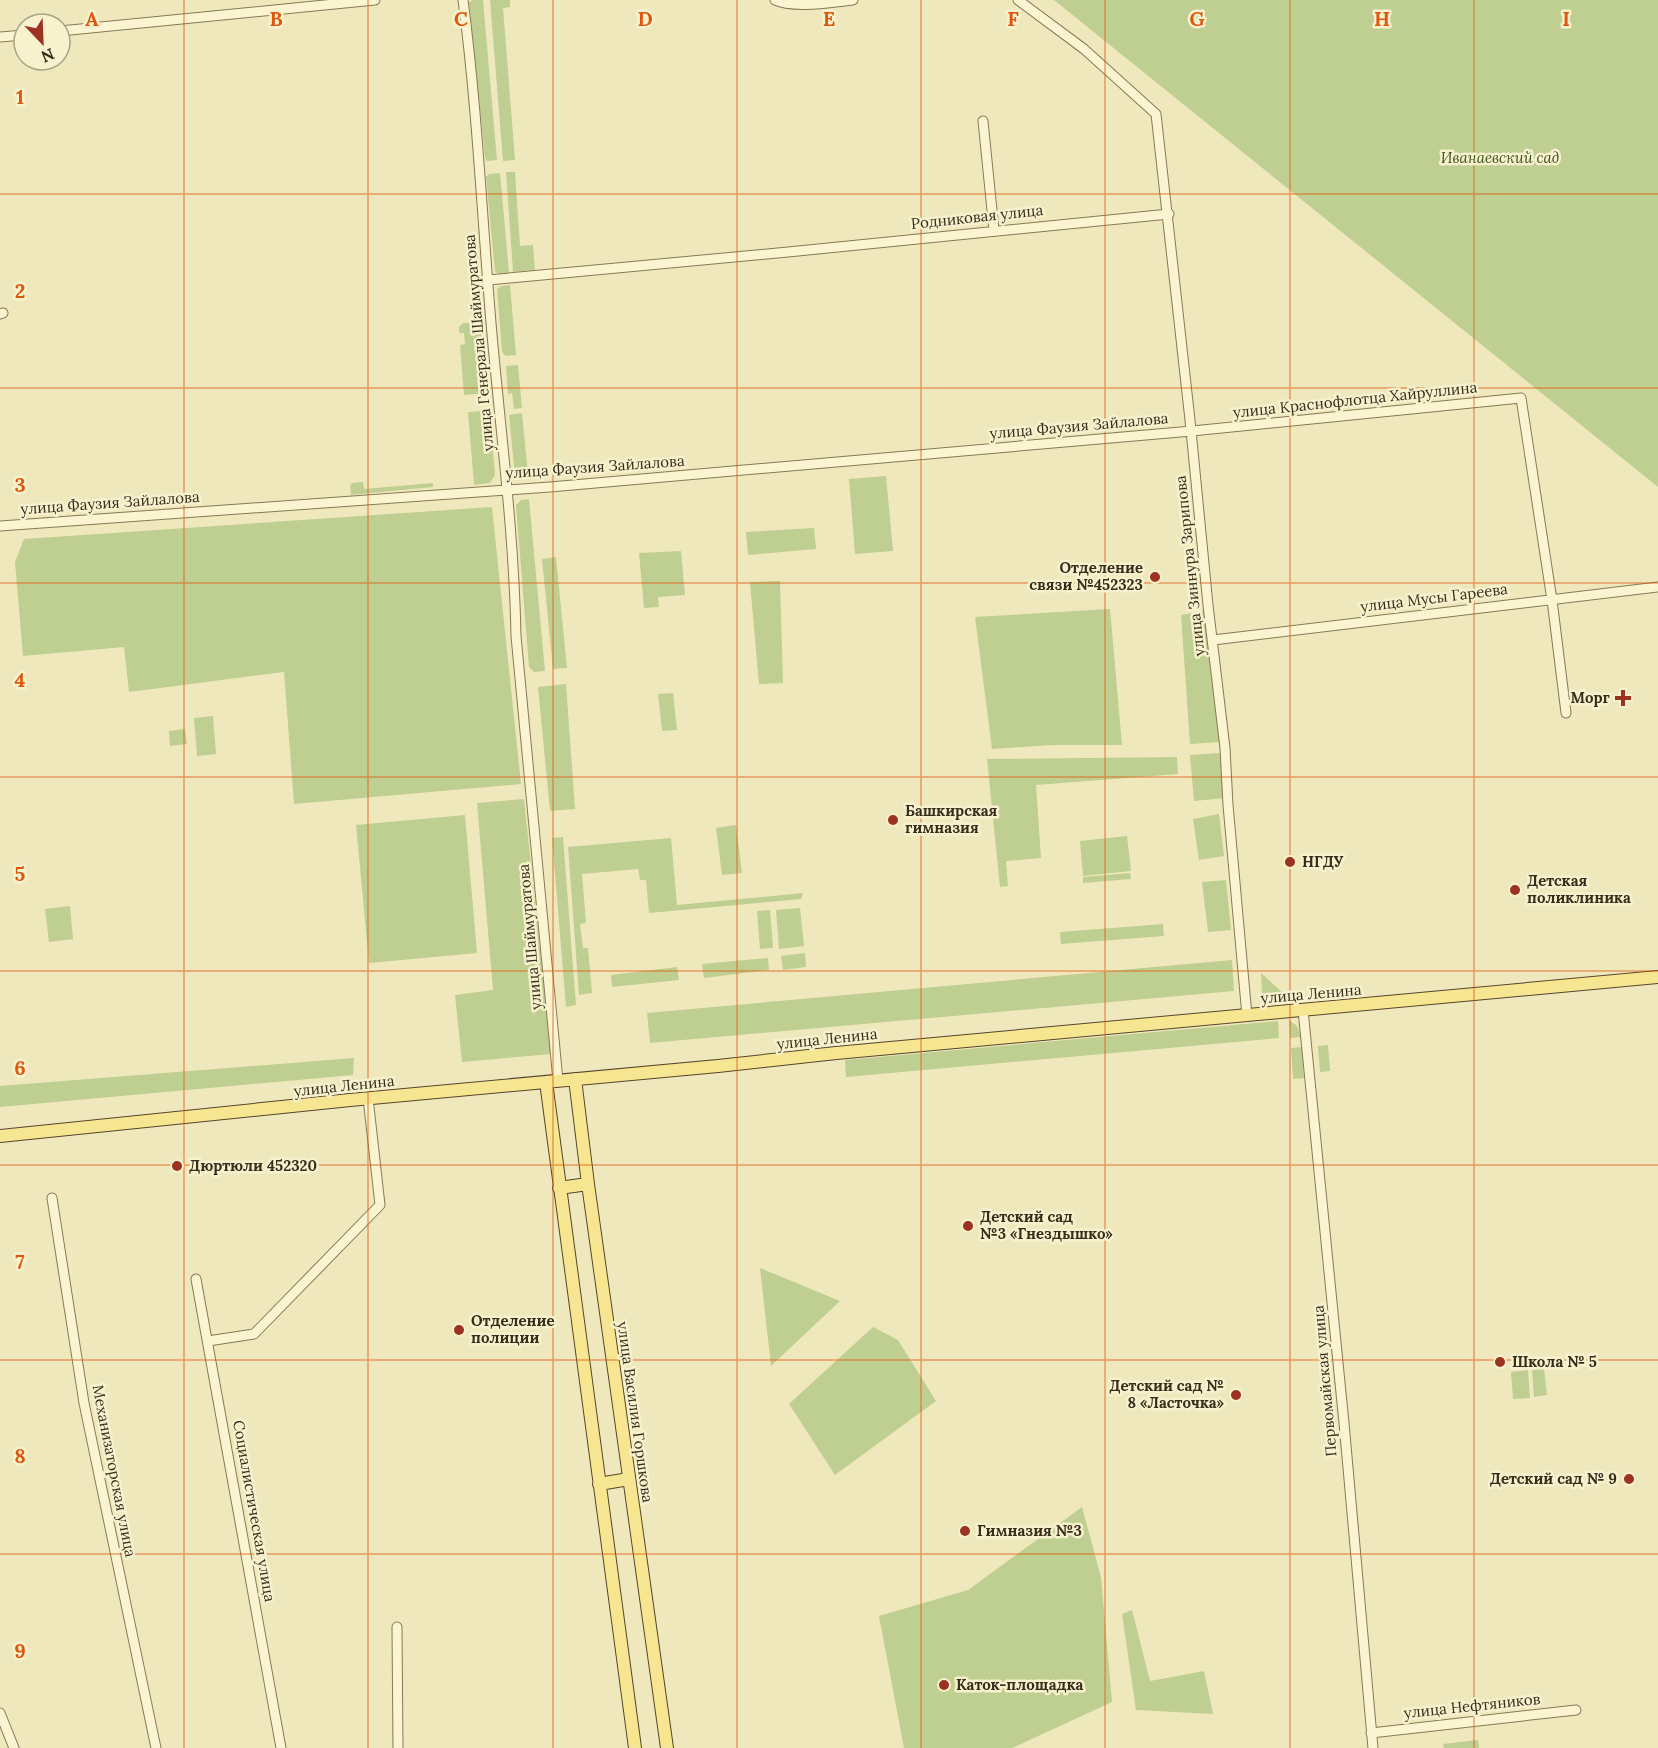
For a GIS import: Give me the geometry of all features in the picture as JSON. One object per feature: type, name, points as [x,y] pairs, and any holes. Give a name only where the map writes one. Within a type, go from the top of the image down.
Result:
[{"type":"main road","name":"улица Ленина","points":[[0,1136],[836,1053],[1658,977]]},
{"type":"main road","name":"улица Василия Горшкова","points":[[575,1079],[667,1748]]},
{"type":"main road","points":[[552,1081],[559,1188],[635,1748]]},
{"type":"main road","points":[[559,1188],[588,1184]]},
{"type":"main road","points":[[599,1484],[629,1479]]},
{"type":"street","points":[[72,30],[375,0]]},
{"type":"street","name":"улица Генерала Шаймуратова","points":[[463,0],[470,54],[507,489],[515,590],[516,636],[532,791]]},
{"type":"street","points":[[775,0],[789,3],[853,0]]},
{"type":"street","name":"улица Зиннура Зарипова","points":[[1018,0],[1084,49],[1156,114],[1169,214],[1208,604],[1225,747],[1247,1016]]},
{"type":"street","points":[[983,121],[994,230]]},
{"type":"street","name":"Родниковая улица","points":[[488,280],[1169,214]]},
{"type":"street","name":"улица Краснофлотца Хайруллина","points":[[1192,431],[1521,398],[1552,600]]},
{"type":"street","name":"улица Фаузия Зайлалова","points":[[0,526],[550,487],[1192,431]]},
{"type":"street","name":"улица Мусы Гареева","points":[[1213,640],[1658,587]]},
{"type":"street","points":[[1552,600],[1566,713]]},
{"type":"street","name":"улица Шаймуратова","points":[[532,791],[552,1081]]},
{"type":"street","name":"Первомайская улица","points":[[1304,1010],[1344,1423],[1372,1748]]},
{"type":"street","points":[[208,1341],[254,1334],[380,1205],[368,1098]]},
{"type":"street","name":"Механизаторская улица","points":[[52,1198],[84,1403],[156,1748]]},
{"type":"street","name":"Социалистическая улица","points":[[196,1279],[280,1748]]},
{"type":"street","points":[[397,1627],[398,1748]]},
{"type":"street","name":"улица Нефтяников","points":[[1371,1733],[1576,1710]]},
{"type":"street","points":[[0,1713],[14,1748]]},
{"type":"green space","points":[[483,0],[497,160],[487,161],[485,158],[469,2]]},
{"type":"green space","points":[[490,0],[510,0],[510,7],[503,8],[515,160],[503,161]]},
{"type":"green space","name":"Иванаевский сад","points":[[1054,0],[1658,0],[1658,487]]},
{"type":"green space","points":[[506,172],[515,172],[520,246],[533,245],[535,270],[513,272]]},
{"type":"green space","points":[[500,173],[509,273],[498,274],[495,271],[486,177],[489,174]]},
{"type":"green space","points":[[510,285],[516,355],[506,356],[502,352],[497,289]]},
{"type":"green space","points":[[463,323],[477,323],[481,326],[487,393],[464,395],[460,345],[465,344],[464,333],[459,333],[459,327]]},
{"type":"green space","points":[[518,365],[522,408],[514,409],[512,393],[508,394],[506,366]]},
{"type":"green space","points":[[482,411],[483,417],[490,416],[495,475],[490,483],[474,485],[468,412]]},
{"type":"green space","points":[[522,413],[528,474],[515,476],[509,415]]},
{"type":"green space","points":[[886,476],[893,551],[855,554],[849,479]]},
{"type":"green space","points":[[363,482],[364,489],[433,483],[433,487],[351,495],[352,483]]},
{"type":"green space","points":[[529,499],[545,671],[534,672],[529,667],[516,505],[521,500]]},
{"type":"green space","points":[[492,507],[521,784],[294,804],[284,672],[129,692],[124,647],[23,656],[15,562],[24,539]]},
{"type":"green space","points":[[814,528],[816,549],[748,555],[746,532]]},
{"type":"green space","points":[[681,551],[685,595],[658,597],[659,607],[644,608],[639,553]]},
{"type":"green space","points":[[556,557],[567,668],[553,669],[542,559]]},
{"type":"green space","points":[[780,581],[783,683],[759,684],[750,582]]},
{"type":"green space","points":[[1110,609],[1122,745],[1052,745],[992,749],[975,617]]},
{"type":"green space","points":[[1204,611],[1220,742],[1190,744],[1181,615]]},
{"type":"green space","points":[[566,684],[575,809],[550,811],[538,687]]},
{"type":"green space","points":[[673,693],[677,730],[662,731],[658,694]]},
{"type":"green space","points":[[213,716],[216,754],[197,756],[194,718]]},
{"type":"green space","points":[[185,729],[187,744],[170,746],[169,731]]},
{"type":"green space","points":[[1220,753],[1225,798],[1194,801],[1190,755]]},
{"type":"green space","points":[[1177,757],[1178,774],[1036,785],[1041,858],[1006,861],[1008,886],[1000,887],[987,759]]},
{"type":"green space","points":[[524,799],[551,1054],[462,1062],[455,995],[493,990],[477,803]]},
{"type":"green space","points":[[1219,814],[1224,856],[1199,860],[1193,819]]},
{"type":"green space","points":[[465,815],[477,953],[369,963],[356,825]]},
{"type":"green space","points":[[736,825],[742,873],[722,875],[716,828]]},
{"type":"green space","points":[[1127,836],[1131,871],[1083,876],[1080,841]]},
{"type":"green space","points":[[563,837],[576,1005],[566,1007],[552,838]]},
{"type":"green space","points":[[671,838],[677,905],[803,893],[801,899],[649,913],[646,880],[640,880],[638,869],[582,874],[586,923],[580,924],[583,948],[588,948],[592,993],[579,995],[568,847]]},
{"type":"green space","points":[[1130,873],[1131,879],[1083,883],[1083,877]]},
{"type":"green space","points":[[1226,880],[1231,930],[1208,932],[1202,882]]},
{"type":"green space","points":[[70,906],[73,939],[49,942],[45,909]]},
{"type":"green space","points":[[800,908],[804,946],[779,949],[776,910]]},
{"type":"green space","points":[[770,910],[773,948],[760,949],[757,911]]},
{"type":"green space","points":[[1163,924],[1164,936],[1061,944],[1060,932]]},
{"type":"green space","points":[[805,953],[806,967],[783,970],[781,956]]},
{"type":"green space","points":[[768,958],[769,970],[704,978],[702,964]]},
{"type":"green space","points":[[1232,960],[1234,991],[650,1043],[647,1013]]},
{"type":"green space","points":[[677,967],[679,980],[612,987],[611,975]]},
{"type":"green space","points":[[1261,973],[1283,993],[1262,994]]},
{"type":"green space","points":[[1289,1020],[1297,1026],[1301,1037],[1290,1038]]},
{"type":"green space","points":[[1278,1021],[1279,1038],[846,1077],[845,1060]]},
{"type":"green space","points":[[1328,1045],[1330,1071],[1320,1072],[1318,1046]]},
{"type":"green space","points":[[1302,1047],[1304,1078],[1293,1079],[1291,1048]]},
{"type":"green space","points":[[354,1058],[353,1075],[0,1107],[0,1086]]},
{"type":"green space","points":[[760,1268],[840,1301],[771,1366]]},
{"type":"green space","points":[[873,1327],[898,1340],[936,1401],[835,1475],[789,1404]]},
{"type":"green space","points":[[1544,1369],[1547,1395],[1534,1397],[1532,1370]]},
{"type":"green space","points":[[1528,1370],[1530,1398],[1513,1399],[1511,1372]]},
{"type":"green space","points":[[1082,1507],[1101,1577],[1112,1702],[1012,1748],[904,1748],[879,1616],[968,1590]]},
{"type":"green space","points":[[1132,1610],[1150,1681],[1204,1671],[1213,1714],[1136,1710],[1122,1614]]},
{"type":"green space","points":[[1478,1740],[1479,1748],[1444,1748],[1443,1744]]},
{"type":"place","name":"Отделение связи №452323","points":[[1155,577]]},
{"type":"place","name":"Морг","points":[[1623,698]]},
{"type":"place","name":"Башкирская гимназия","points":[[893,820]]},
{"type":"place","name":"НГДУ","points":[[1290,862]]},
{"type":"place","name":"Детская поликлиника","points":[[1515,890]]},
{"type":"place","name":"Дюртюли 452320","points":[[177,1166]]},
{"type":"place","name":"Детский сад №3 «Гнездышко»","points":[[968,1226]]},
{"type":"place","name":"Отделение полиции","points":[[459,1330]]},
{"type":"place","name":"Школа № 5","points":[[1500,1362]]},
{"type":"place","name":"Детский сад № 8 «Ласточка»","points":[[1236,1395]]},
{"type":"place","name":"Детский сад № 9","points":[[1629,1479]]},
{"type":"place","name":"Гимназия №3","points":[[965,1531]]},
{"type":"place","name":"Каток-площадка","points":[[944,1685]]}]
